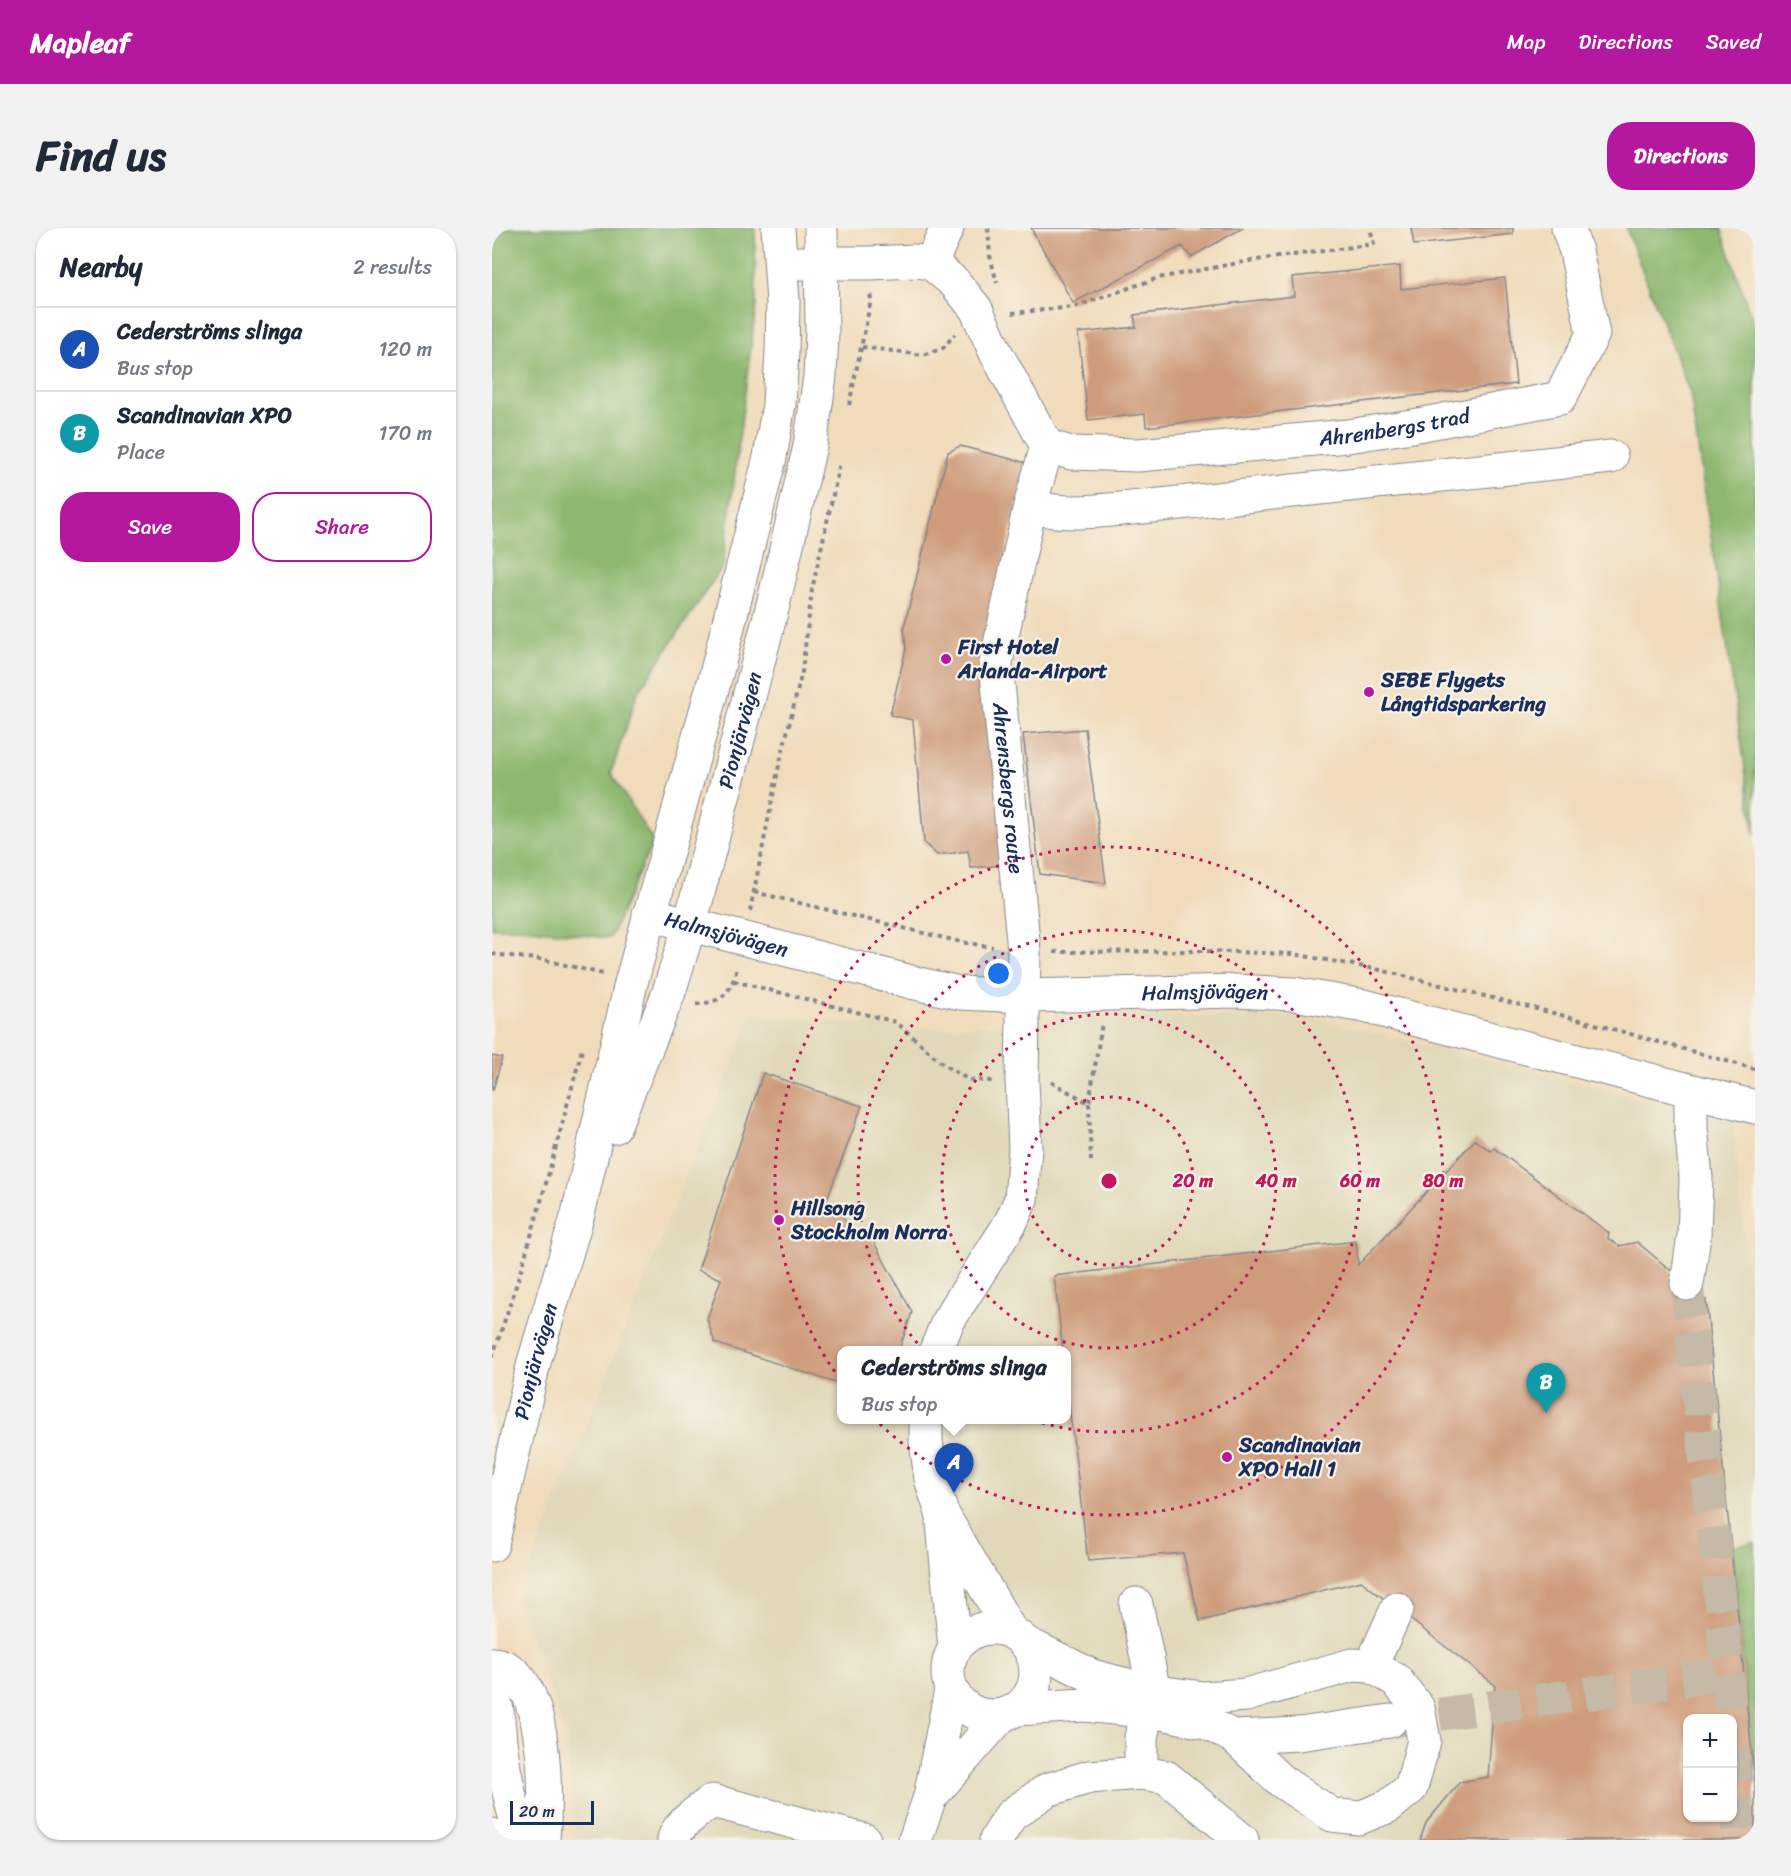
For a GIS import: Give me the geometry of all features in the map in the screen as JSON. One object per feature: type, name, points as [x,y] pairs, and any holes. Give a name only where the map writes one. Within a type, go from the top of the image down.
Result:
[{"type":"street","name":"Pionjärvägen","points":[[492,1545],[502,1448],[534,1362],[578,1214],[648,914],[716,675],[770,458],[779,404],[783,302],[778,228]]},
{"type":"street","name":"Pionjärvägen","points":[[578,1214],[668,995],[690,924],[765,634],[810,446],[820,376],[823,262],[821,228]]},
{"type":"street","points":[[931,263],[946,228]]},
{"type":"street","name":"Ahrenbergs trad","points":[[1047,446],[1071,453],[1138,455],[1348,436],[1560,398],[1593,334],[1576,251],[1568,228]]},
{"type":"street","points":[[782,263],[915,261],[931,263],[967,296],[976,309],[970,327],[1047,446]]},
{"type":"street","name":"Ahrensbergs route","points":[[938,1346],[948,1321],[1011,1222],[1021,1199],[1024,1175],[1022,1081],[1024,951],[1020,890],[996,663],[1030,506],[1047,446]]},
{"type":"street","points":[[1030,506],[1044,510],[1077,512],[1142,507],[1611,458]]},
{"type":"street","name":"Halmsjövägen","points":[[648,914],[960,993],[1025,996],[1235,991],[1294,994],[1364,1005],[1755,1107]]},
{"type":"street","points":[[1687,1284],[1694,1236],[1696,1178],[1691,1126],[1691,1091]]},
{"type":"street","points":[[926,1424],[931,1479],[942,1513],[955,1648]]},
{"type":"street","points":[[930,1797],[1009,1712],[1030,1695],[1036,1677],[1034,1658],[1018,1637],[942,1513]]},
{"type":"street","points":[[1136,1604],[1152,1682],[1141,1738],[1141,1773]]},
{"type":"street","points":[[1371,1666],[1397,1609]]},
{"type":"street","points":[[1018,1637],[996,1628],[980,1629],[965,1636],[955,1648],[949,1663],[948,1676],[951,1690],[959,1702],[970,1710],[985,1716],[1085,1705],[1149,1701],[1203,1698],[1246,1695],[1352,1665],[1371,1666],[1396,1680],[1418,1708],[1424,1741],[1411,1788],[1389,1806],[1359,1818],[1332,1815],[1281,1781],[1234,1737],[1207,1724],[1149,1701],[1092,1676],[1018,1637]]},
{"type":"street","points":[[492,1664],[504,1665],[519,1676],[529,1698],[540,1734],[546,1804],[543,1840]]},
{"type":"street","points":[[492,1689],[496,1699],[501,1751],[514,1815],[522,1840]]},
{"type":"street","points":[[915,1840],[930,1797],[951,1690]]},
{"type":"street","points":[[1234,1737],[1299,1734],[1390,1721],[1295,1722],[1246,1695]]},
{"type":"street","points":[[996,1840],[1011,1815],[1047,1790],[1089,1777],[1141,1773],[1166,1777],[1242,1840]]},
{"type":"street","points":[[674,1840],[674,1835],[690,1818],[711,1801],[845,1838]]},
{"type":"street","points":[[492,1835],[493,1840]]},
{"type":"path","points":[[862,347],[923,355],[943,348],[970,327],[1002,314],[1074,307],[1158,278],[1248,261],[1374,244],[1370,228]]},
{"type":"path","points":[[599,985],[603,974]]},
{"type":"path","points":[[734,981],[896,1022],[944,1065],[969,1080],[1000,1081]]},
{"type":"path","points":[[1091,1161],[1089,1103],[1101,1017]]},
{"type":"path","points":[[492,1357],[509,1311],[530,1241],[584,1041]]},
{"type":"path","points":[[1052,1082],[1089,1103]]},
{"type":"shaded area","points":[[751,1015],[945,1029],[1066,1018],[1309,1017],[1733,1121],[1755,1355],[1755,1840],[576,1840],[566,1738],[517,1599]]},
{"type":"green space","points":[[492,228],[755,228],[756,306],[723,566],[637,694],[611,773],[653,841],[610,938],[522,928],[492,928]]},
{"type":"green space","points":[[1626,228],[1721,228],[1755,328],[1755,836],[1690,393]]},
{"type":"green space","points":[[1755,1542],[1755,1784],[1732,1547]]},
{"type":"building","points":[[1031,228],[1243,228],[1191,257],[1182,246],[1073,303]]},
{"type":"building","points":[[1411,228],[1513,228],[1513,234],[1414,245]]},
{"type":"building","points":[[1400,266],[1401,289],[1505,278],[1516,384],[1146,427],[1145,414],[1088,420],[1078,333],[1136,327],[1134,315],[1294,296],[1292,277]]},
{"type":"building","name":"First Hotel Arlanda-Airport","points":[[960,446],[1027,463],[984,643],[1007,865],[971,868],[968,851],[937,855],[924,843],[913,720],[890,715],[906,649],[904,627],[948,452]]},
{"type":"building","points":[[1085,729],[1106,883],[1040,874],[1023,734]]},
{"type":"building","points":[[492,1056],[502,1058],[493,1090],[492,1090]]},
{"type":"building","name":"Hillsong Stockholm Norra","points":[[763,1073],[862,1106],[826,1202],[840,1210],[849,1230],[871,1237],[912,1312],[900,1346],[837,1346],[837,1383],[715,1343],[707,1319],[721,1279],[698,1270]]},
{"type":"building","points":[[1475,1140],[1491,1151],[1494,1148],[1609,1233],[1608,1239],[1619,1246],[1637,1242],[1706,1300],[1755,1784],[1755,1840],[1420,1840],[1426,1823],[1460,1782],[1488,1777],[1495,1685],[1361,1581],[1200,1621],[1183,1553],[1088,1561],[1071,1421],[1071,1346],[1063,1346],[1054,1276],[1356,1241],[1358,1265]]},
{"type":"tunnel","points":[[1687,1284],[1731,1714]]},
{"type":"tunnel","points":[[1391,1721],[1728,1674]]},
{"type":"tunnel","points":[[1733,1768],[1738,1840]]},
{"type":"place","name":"First Hotel Arlanda-Airport","points":[[946,659]]},
{"type":"place","name":"SEBE Flygets Långtidsparkering","points":[[1369,692]]},
{"type":"place","name":"Hillsong Stockholm Norra","points":[[779,1220]]},
{"type":"place","name":"Scandinavian XPO","points":[[1546,1413]]},
{"type":"place","name":"Scandinavian XPO Hall 1","points":[[1227,1457]]},
{"type":"place","name":"Cederströms slinga","points":[[954,1493]]}]
